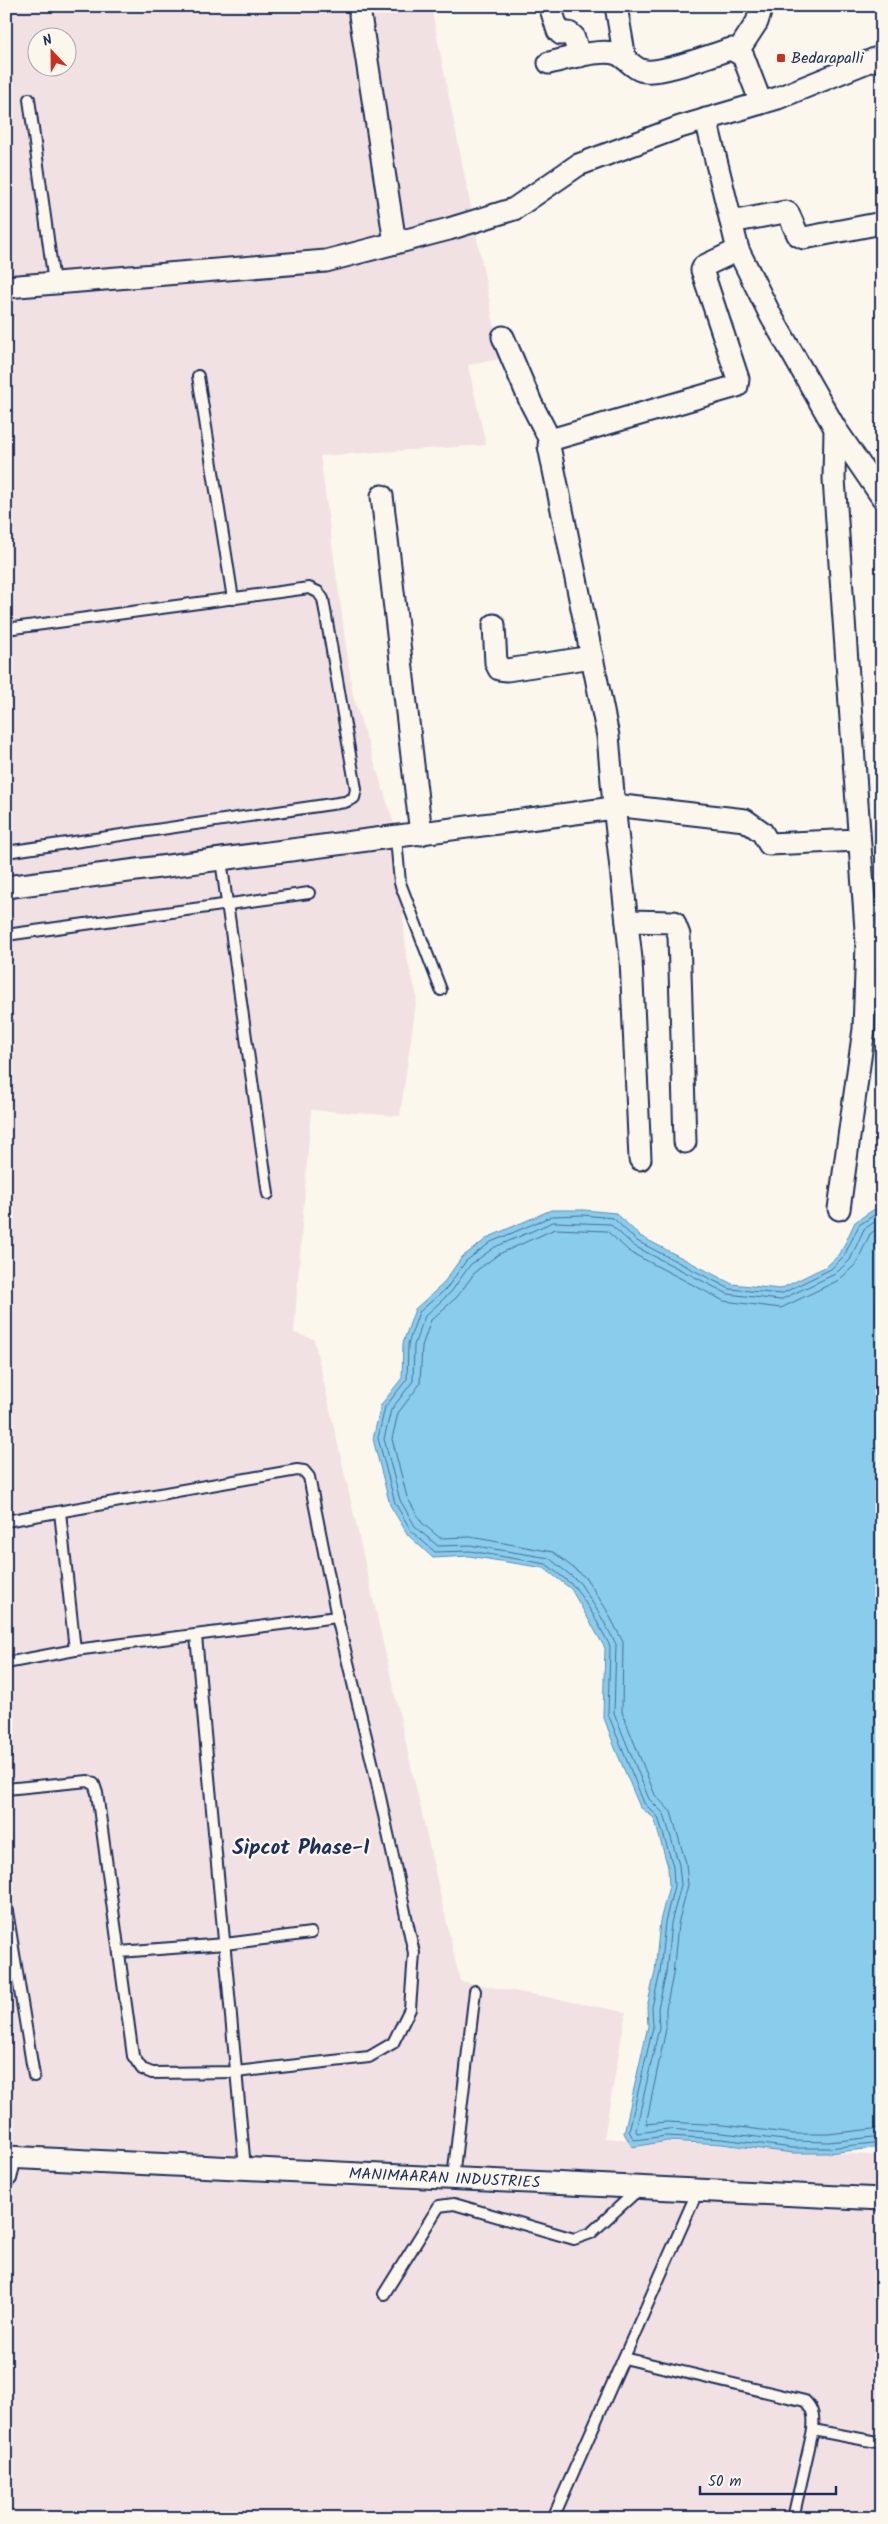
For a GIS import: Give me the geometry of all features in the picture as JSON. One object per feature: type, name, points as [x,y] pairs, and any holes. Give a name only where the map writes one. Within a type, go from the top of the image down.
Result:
[{"type":"street","points":[[550,6],[558,31],[561,34],[571,34],[580,56]]},
{"type":"street","points":[[616,6],[625,59]]},
{"type":"street","points":[[738,51],[757,22],[762,6]]},
{"type":"street","points":[[360,15],[395,243]]},
{"type":"street","points":[[549,63],[580,56],[611,53],[625,59],[642,71],[655,71],[731,49],[738,51],[743,56],[761,103]]},
{"type":"street","points":[[6,287],[326,261],[395,243],[514,209],[578,165],[706,119],[761,103],[882,56]]},
{"type":"street","points":[[706,119],[738,250],[771,316],[834,428],[882,497]]},
{"type":"street","points":[[731,222],[785,212],[788,213],[798,235],[804,238],[882,224]]},
{"type":"street","points":[[550,440],[737,386],[738,379],[702,270],[704,266],[738,250]]},
{"type":"street","points":[[503,337],[531,403],[550,440],[549,446],[608,736],[631,959],[640,1158]]},
{"type":"street","points":[[834,428],[834,479],[858,840],[867,944],[864,1029],[839,1209]]},
{"type":"street","points":[[382,496],[421,834]]},
{"type":"street","points":[[494,625],[496,663],[499,668],[508,670],[592,657]]},
{"type":"street","points":[[6,887],[396,838],[606,809],[614,805],[745,820],[762,832],[769,844],[858,840]]},
{"type":"street","points":[[627,921],[674,922],[680,935],[685,1142]]},
{"type":"street","name":"MANIMAARAN INDUSTRIES","points":[[11,2157],[882,2199]]},
{"type":"lane","points":[[29,99],[54,284]]},
{"type":"lane","points":[[198,376],[233,599]]},
{"type":"lane","points":[[6,629],[309,588],[318,592],[323,599],[356,789],[354,798],[345,802],[6,852]]},
{"type":"lane","points":[[396,838],[400,883],[440,990]]},
{"type":"lane","points":[[221,860],[268,1194]]},
{"type":"lane","points":[[6,935],[309,893]]},
{"type":"lane","points":[[6,1521],[297,1470],[304,1471],[310,1477],[337,1617],[375,1774],[414,1953],[410,2009],[393,2043],[369,2057],[236,2072],[152,2073],[142,2069],[136,2063],[98,1793],[94,1784],[88,1781],[6,1789]]},
{"type":"lane","points":[[60,1512],[75,1650]]},
{"type":"lane","points":[[6,1663],[75,1650],[337,1617]]},
{"type":"lane","points":[[196,1636],[245,2168]]},
{"type":"lane","points":[[6,1905],[34,2076]]},
{"type":"lane","points":[[119,1952],[225,1944],[311,1933]]},
{"type":"lane","points":[[453,2178],[475,1990]]},
{"type":"lane","points":[[6,2180],[11,2178],[14,2172],[11,2157]]},
{"type":"lane","points":[[384,2294],[439,2206],[454,2204],[574,2238],[591,2233],[642,2187]]},
{"type":"lane","points":[[553,2518],[698,2190]]},
{"type":"lane","points":[[624,2358],[805,2401],[811,2406],[814,2416],[814,2430],[793,2518]]},
{"type":"lane","points":[[814,2430],[882,2443]]},
{"type":"shaded area","points":[[6,6],[431,6],[501,359],[468,365],[486,445],[320,456],[353,696],[397,833],[406,954],[417,996],[400,1116],[311,1110],[294,1333],[314,1339],[460,1981],[626,2012],[604,2138],[882,2156],[882,2518],[6,2518]]},
{"type":"water","points":[[882,1204],[882,2147],[829,2153],[793,2153],[721,2144],[667,2141],[632,2147],[624,2133],[648,2026],[647,2007],[655,1972],[660,1921],[669,1886],[668,1867],[654,1818],[640,1807],[603,1715],[605,1648],[571,1589],[544,1568],[469,1556],[433,1558],[408,1535],[390,1505],[373,1439],[381,1405],[402,1378],[403,1343],[415,1309],[442,1285],[462,1257],[489,1237],[551,1210],[584,1210],[616,1213],[640,1236],[732,1284],[780,1289],[827,1266],[840,1254],[855,1222]]},
{"type":"place","name":"Bedarapalli","points":[[781,58]]},
{"type":"district","name":"Sipcot Phase-I","points":[[301,1848]]}]
